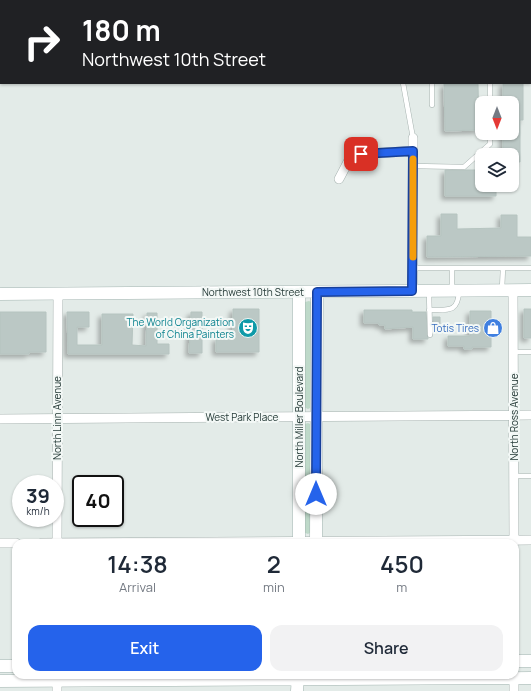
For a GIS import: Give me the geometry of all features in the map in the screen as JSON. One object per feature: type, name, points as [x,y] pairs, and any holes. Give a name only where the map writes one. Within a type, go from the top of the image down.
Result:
[{"type":"street","points":[[412,291],[413,138]]},
{"type":"street","points":[[339,179],[349,160],[361,154],[413,151]]},
{"type":"street","name":"North Ross Avenue","points":[[508,290],[514,352],[514,539]]},
{"type":"street","name":"Northwest 10th Street","points":[[0,294],[531,290]]},
{"type":"street","name":"North Miller Boulevard","points":[[299,539],[300,292]]},
{"type":"street","name":"North Miller Boulevard","points":[[316,539],[317,292]]},
{"type":"street","name":"North Linn Avenue","points":[[57,539],[58,294]]},
{"type":"street","name":"West Park Place","points":[[0,419],[531,414]]},
{"type":"street","points":[[519,541],[531,540]]},
{"type":"street","points":[[0,543],[12,543]]},
{"type":"street","points":[[519,660],[531,661]]},
{"type":"street","points":[[0,666],[12,666]]},
{"type":"street","points":[[519,677],[531,678]]},
{"type":"street","points":[[0,681],[315,682],[434,679]]},
{"type":"street","points":[[514,679],[514,691]]},
{"type":"lane","points":[[403,84],[413,138]]},
{"type":"lane","points":[[432,84],[432,105]]},
{"type":"lane","points":[[490,84],[490,96]]},
{"type":"lane","points":[[413,166],[464,167],[490,144],[490,140]]},
{"type":"lane","points":[[413,268],[531,268]]},
{"type":"lane","points":[[429,310],[449,310],[458,302],[452,268]]},
{"type":"lane","points":[[503,268],[508,290]]},
{"type":"lane","points":[[429,291],[430,335]]},
{"type":"lane","points":[[514,352],[531,352]]},
{"type":"lane","points":[[513,476],[531,476]]},
{"type":"green space","points":[[305,302],[311,302],[312,407],[308,409],[304,407]]},
{"type":"green space","points":[[308,423],[312,425],[311,532],[308,534],[303,532],[305,424]]},
{"type":"building","points":[[444,84],[478,84],[478,96],[475,96],[475,130],[445,131]]},
{"type":"building","points":[[503,84],[523,84],[523,120],[520,120],[520,162],[519,148],[503,148],[503,140],[519,140],[519,96],[503,96]]},
{"type":"building","points":[[445,170],[475,170],[475,192],[496,192],[496,196],[445,196]]},
{"type":"building","points":[[441,214],[457,214],[457,229],[501,228],[501,215],[517,215],[517,237],[531,237],[531,256],[427,257],[427,236],[441,236]]},
{"type":"building","points":[[233,309],[259,309],[259,352],[216,352],[216,338],[233,338]]},
{"type":"building","points":[[524,309],[531,309],[531,338],[524,338]]},
{"type":"building","points":[[364,310],[412,310],[412,312],[426,312],[428,339],[413,339],[413,327],[385,329],[385,325],[379,325],[379,323],[364,323]]},
{"type":"building","points":[[470,311],[491,311],[491,347],[472,347],[472,349],[464,349],[464,346],[448,346],[448,336],[470,336]]},
{"type":"building","points":[[0,312],[46,312],[46,352],[29,352],[29,354],[0,354]]},
{"type":"building","points":[[67,312],[89,312],[89,327],[77,327],[77,345],[102,345],[102,314],[133,314],[132,345],[146,346],[147,313],[157,313],[157,344],[169,344],[169,354],[68,354]]},
{"type":"building","points":[[191,312],[202,312],[202,353],[189,353]]},
{"type":"building","points":[[433,317],[440,317],[440,326],[434,326]]},
{"type":"slow traffic","points":[[413,159],[413,257]]},
{"type":"place","name":"The World Organization of China Painters","points":[[248,328]]},
{"type":"place","name":"Totis Tires","points":[[493,328]]},
{"type":"route","points":[[316,494],[317,292],[412,291],[413,151],[361,154]]}]
